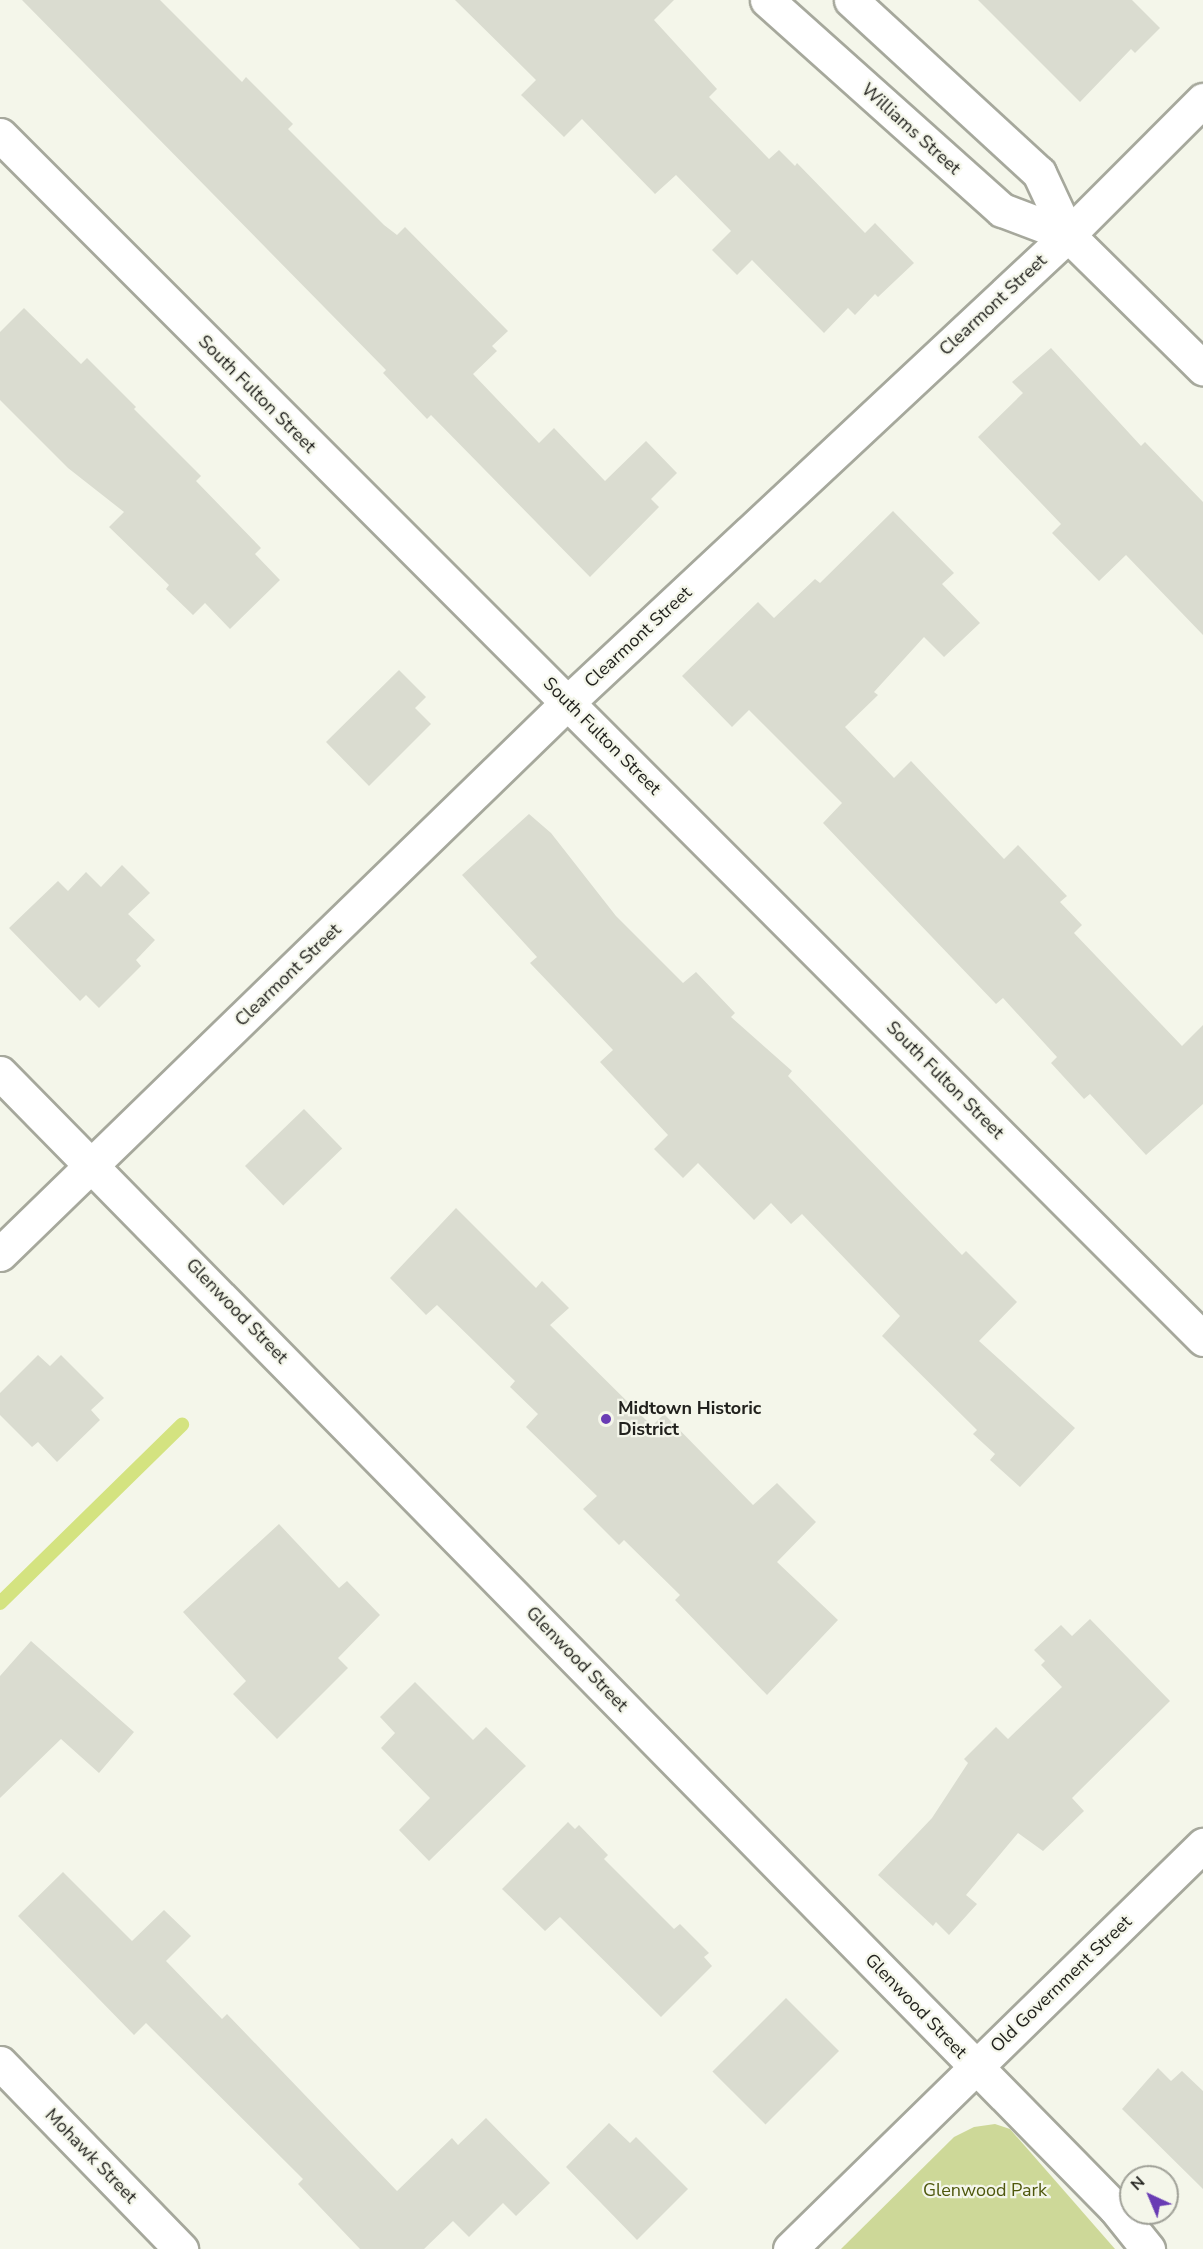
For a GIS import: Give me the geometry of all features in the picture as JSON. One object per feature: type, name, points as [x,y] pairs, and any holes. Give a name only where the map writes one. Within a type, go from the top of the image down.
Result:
[{"type":"street","name":"Williams Street","points":[[767,0],[1002,210],[1068,235]]},
{"type":"street","name":"Williams Street","points":[[851,0],[1039,173],[1068,235],[1203,368]]},
{"type":"street","name":"Clearmont Street","points":[[0,1254],[568,702],[1068,235],[1203,100]]},
{"type":"street","name":"South Fulton Street","points":[[0,135],[1203,1339]]},
{"type":"street","name":"Glenwood Street","points":[[0,1073],[93,1165],[1115,2208],[1148,2249]]},
{"type":"street","name":"Old Government Street","points":[[790,2249],[1203,1845]]},
{"type":"street","name":"Mohawk Street","points":[[0,2063],[181,2249]]},
{"type":"green space","name":"Glenwood Park","points":[[995,2124],[1010,2129],[1115,2249],[841,2249],[954,2137],[974,2127]]},
{"type":"building","points":[[22,0],[160,0],[242,82],[246,77],[293,124],[288,129],[384,225],[397,235],[405,227],[508,331],[492,346],[497,351],[473,374],[539,443],[554,428],[605,481],[646,441],[677,473],[651,499],[659,507],[590,577],[431,415],[427,419],[383,373],[386,370]]},
{"type":"building","points":[[455,0],[674,0],[654,20],[717,89],[709,97],[769,159],[779,150],[795,166],[797,163],[865,233],[875,223],[914,263],[878,297],[875,294],[855,315],[848,308],[824,333],[752,260],[737,275],[712,250],[731,231],[676,175],[655,194],[582,119],[564,137],[521,95],[536,80]]},
{"type":"building","points":[[978,0],[1132,0],[1160,28],[1135,53],[1131,49],[1080,102]]},
{"type":"building","points":[[24,308],[81,364],[87,358],[136,407],[134,409],[201,476],[196,481],[261,548],[255,554],[280,580],[230,629],[205,603],[193,615],[166,589],[169,585],[109,527],[124,512],[68,468],[0,400],[0,332]]},
{"type":"building","points":[[1051,348],[1141,446],[1145,442],[1203,502],[1203,635],[1126,555],[1099,581],[1052,533],[1061,524],[978,437],[1023,393],[1012,382]]},
{"type":"building","points":[[893,511],[954,573],[942,584],[980,623],[944,657],[924,637],[874,692],[878,695],[845,727],[894,778],[911,761],[1004,859],[1018,845],[1067,896],[1060,902],[1082,925],[1074,933],[1182,1046],[1203,1025],[1203,1104],[1146,1155],[1090,1094],[1084,1099],[1051,1063],[1057,1057],[1003,998],[996,1004],[823,823],[842,803],[749,710],[732,727],[682,676],[758,602],[774,618],[815,579],[820,583]]},
{"type":"building","points":[[399,670],[426,697],[415,708],[431,724],[369,786],[326,742]]},
{"type":"building","points":[[529,814],[551,833],[616,916],[683,983],[696,972],[735,1013],[731,1017],[792,1071],[788,1076],[962,1255],[966,1251],[1017,1302],[979,1341],[1075,1428],[1020,1487],[990,1460],[995,1454],[973,1434],[977,1430],[882,1336],[900,1316],[802,1214],[791,1224],[771,1203],[754,1220],[698,1163],[683,1178],[654,1149],[668,1135],[600,1062],[613,1050],[530,963],[537,957],[462,875]]},
{"type":"building","points":[[122,865],[150,893],[128,914],[155,940],[136,960],[141,966],[99,1008],[86,995],[80,1001],[9,928],[58,881],[68,891],[86,872],[101,887]]},
{"type":"building","points":[[304,1109],[342,1149],[283,1206],[245,1166]]},
{"type":"building","points":[[456,1208],[536,1288],[542,1281],[569,1308],[550,1325],[652,1426],[664,1414],[753,1505],[777,1483],[816,1522],[777,1562],[838,1620],[767,1695],[675,1600],[680,1595],[624,1540],[619,1545],[583,1509],[597,1496],[526,1427],[538,1414],[510,1387],[515,1381],[437,1305],[426,1315],[390,1278]]},
{"type":"building","points":[[38,1355],[50,1366],[61,1355],[104,1398],[91,1410],[100,1420],[57,1462],[38,1442],[32,1447],[0,1415],[0,1393]]},
{"type":"building","points":[[279,1524],[339,1588],[347,1581],[380,1615],[338,1658],[348,1668],[277,1739],[233,1694],[246,1681],[183,1612]]},
{"type":"building","points":[[1090,1619],[1170,1701],[1072,1798],[1084,1811],[1043,1851],[1018,1833],[966,1895],[977,1904],[949,1935],[936,1922],[933,1926],[878,1875],[932,1818],[968,1763],[964,1759],[996,1727],[1008,1739],[1062,1687],[1041,1665],[1045,1661],[1034,1650],[1061,1625],[1072,1636]]},
{"type":"building","points":[[31,1641],[134,1732],[99,1773],[61,1739],[0,1798],[0,1676]]},
{"type":"building","points":[[415,1682],[473,1740],[486,1727],[526,1766],[429,1861],[399,1830],[430,1798],[381,1748],[395,1733],[380,1717]]},
{"type":"building","points":[[568,1822],[575,1829],[579,1825],[608,1855],[604,1859],[674,1929],[680,1924],[709,1953],[704,1957],[712,1966],[661,2017],[560,1917],[545,1931],[502,1889]]},
{"type":"building","points":[[63,1872],[132,1941],[164,1910],[191,1936],[166,1961],[222,2019],[227,2014],[397,2191],[452,2138],[458,2145],[486,2118],[550,2183],[516,2216],[503,2203],[469,2237],[453,2221],[424,2249],[360,2249],[298,2184],[303,2179],[146,2023],[134,2035],[18,1916]]},
{"type":"building","points":[[786,1998],[839,2051],[765,2125],[712,2072]]},
{"type":"building","points":[[1158,2068],[1171,2081],[1182,2071],[1203,2091],[1203,2189],[1179,2165],[1122,2109]]},
{"type":"building","points":[[609,2123],[630,2143],[636,2137],[688,2189],[637,2240],[566,2167]]},
{"type":"waterway","points":[[0,1603],[182,1425]]},
{"type":"place","name":"Midtown Historic District","points":[[606,1419]]}]
